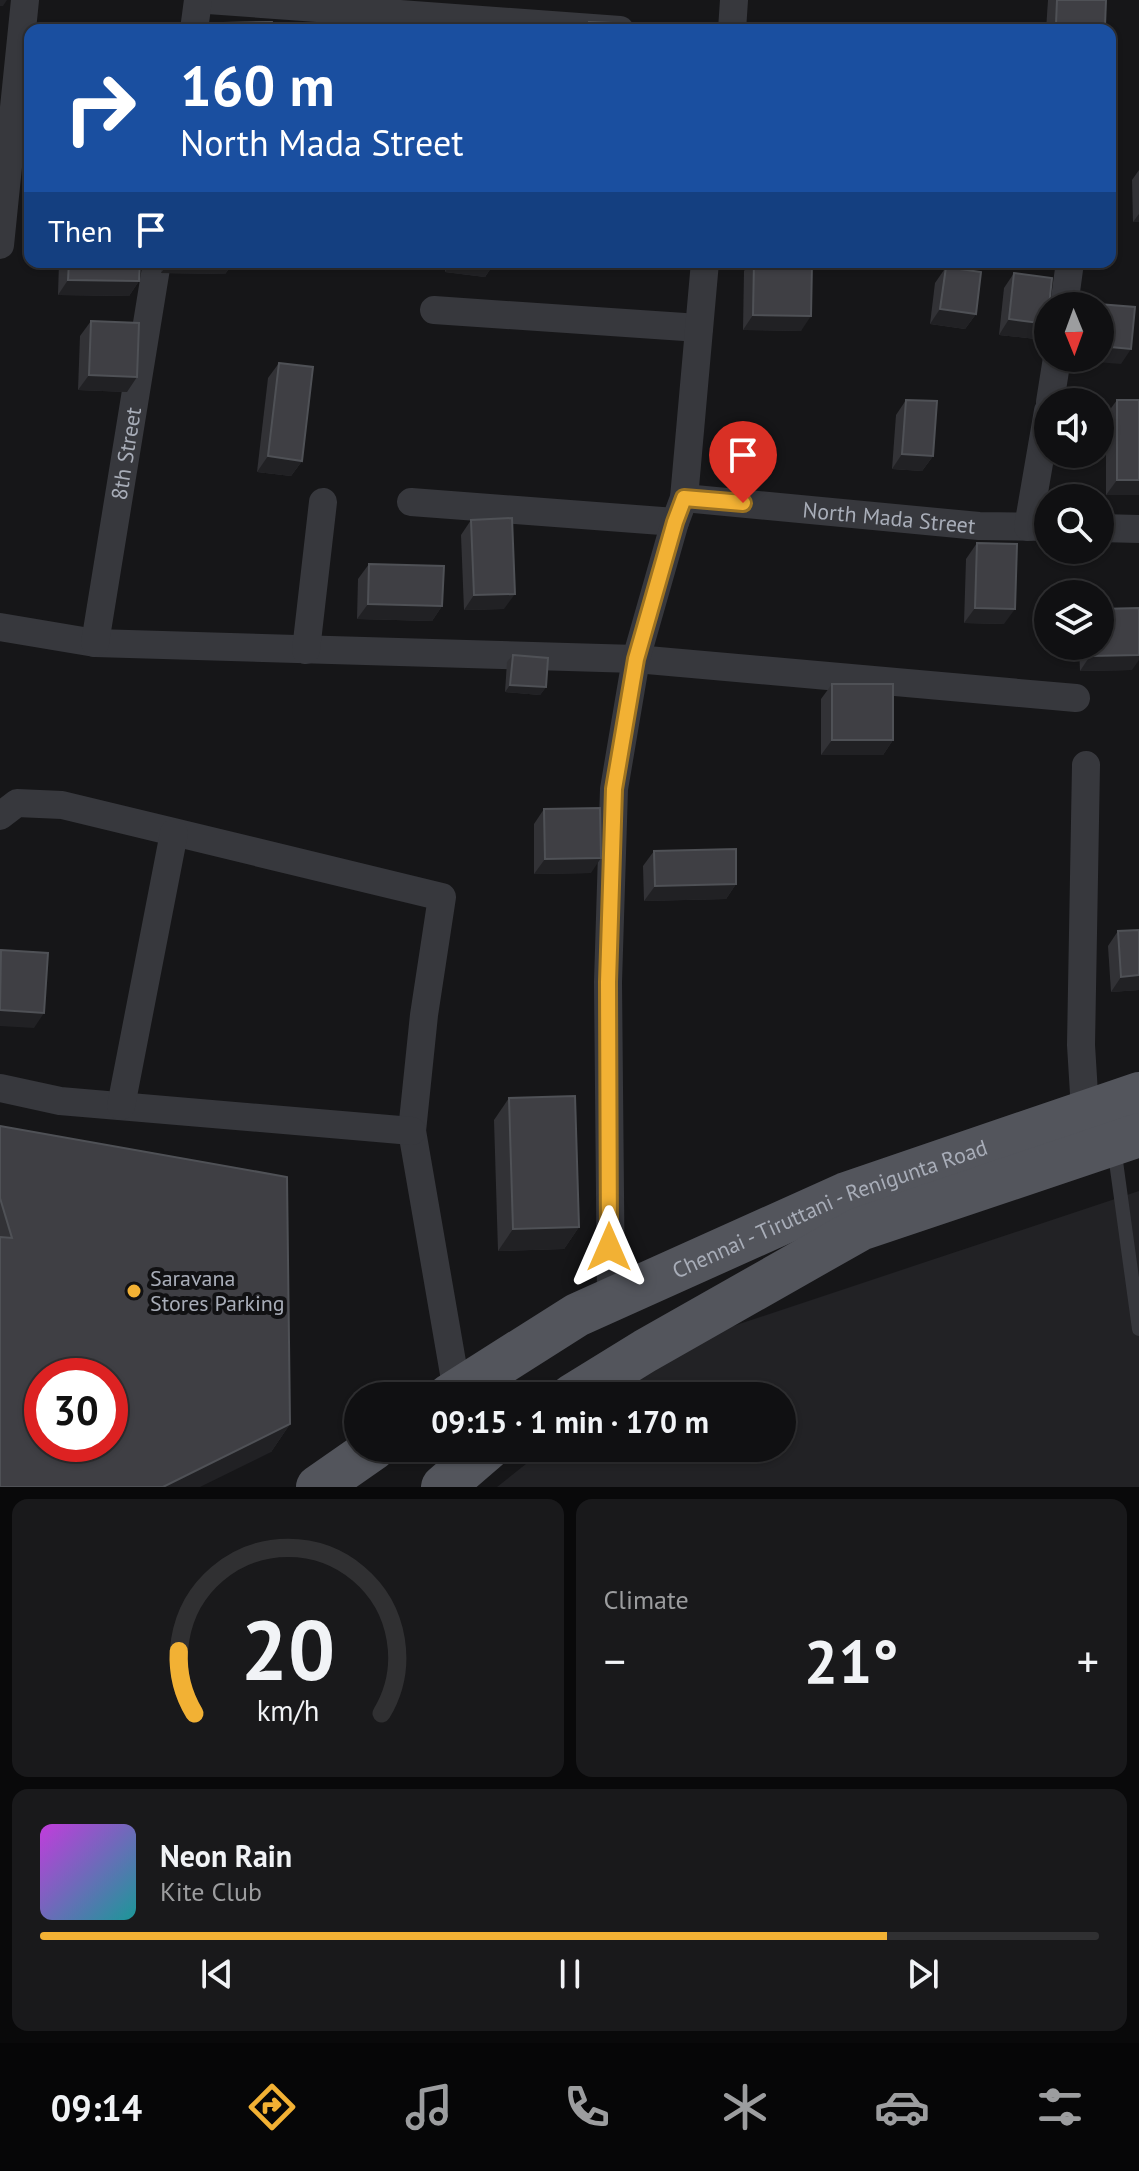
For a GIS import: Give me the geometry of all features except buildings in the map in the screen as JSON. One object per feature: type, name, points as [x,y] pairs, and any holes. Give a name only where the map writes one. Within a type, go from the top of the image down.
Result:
[{"type":"main road","name":"Chennai - Tiruttani - Renigunta Road","points":[[470,1382],[577,1315],[846,1194],[1139,1094]]},
{"type":"main road","name":"Chennai - Tiruttani - Renigunta Road","points":[[595,1382],[860,1229],[1126,1139]]},
{"type":"main road","points":[[318,1487],[354,1462]]},
{"type":"main road","points":[[443,1487],[472,1462]]},
{"type":"street","points":[[0,245],[25,0]]},
{"type":"street","points":[[195,24],[198,0]]},
{"type":"street","points":[[208,0],[538,24]]},
{"type":"street","points":[[732,24],[734,0]]},
{"type":"street","name":"8th Street","points":[[95,643],[156,268]]},
{"type":"street","points":[[611,1299],[608,982],[614,789],[636,659],[680,510],[704,268]]},
{"type":"street","points":[[1066,292],[1069,268]]},
{"type":"street","points":[[434,310],[699,328]]},
{"type":"street","points":[[306,650],[323,502]]},
{"type":"street","name":"North Mada Street","points":[[411,502],[680,510],[1034,527]]},
{"type":"street","points":[[1114,528],[1139,529]]},
{"type":"street","points":[[0,627],[95,643],[636,659],[1076,698]]},
{"type":"street","points":[[1085,1110],[1081,1045],[1086,765]]},
{"type":"street","points":[[0,816],[17,803],[62,805],[442,897],[424,1015],[412,1131],[451,1382]]},
{"type":"street","points":[[121,1106],[174,833]]},
{"type":"street","points":[[0,1088],[60,1101],[412,1131]]},
{"type":"lane","points":[[1126,1139],[1139,1329]]},
{"type":"shaded area","points":[[1139,1191],[1139,1487],[497,1487],[528,1462],[796,1462],[796,1382],[630,1382],[676,1345]]},
{"type":"place","name":"Saravana Stores Parking","points":[[134,1291]]},
{"type":"route","points":[[609,1247],[608,982],[614,789],[636,659],[684,498],[743,503]]}]
